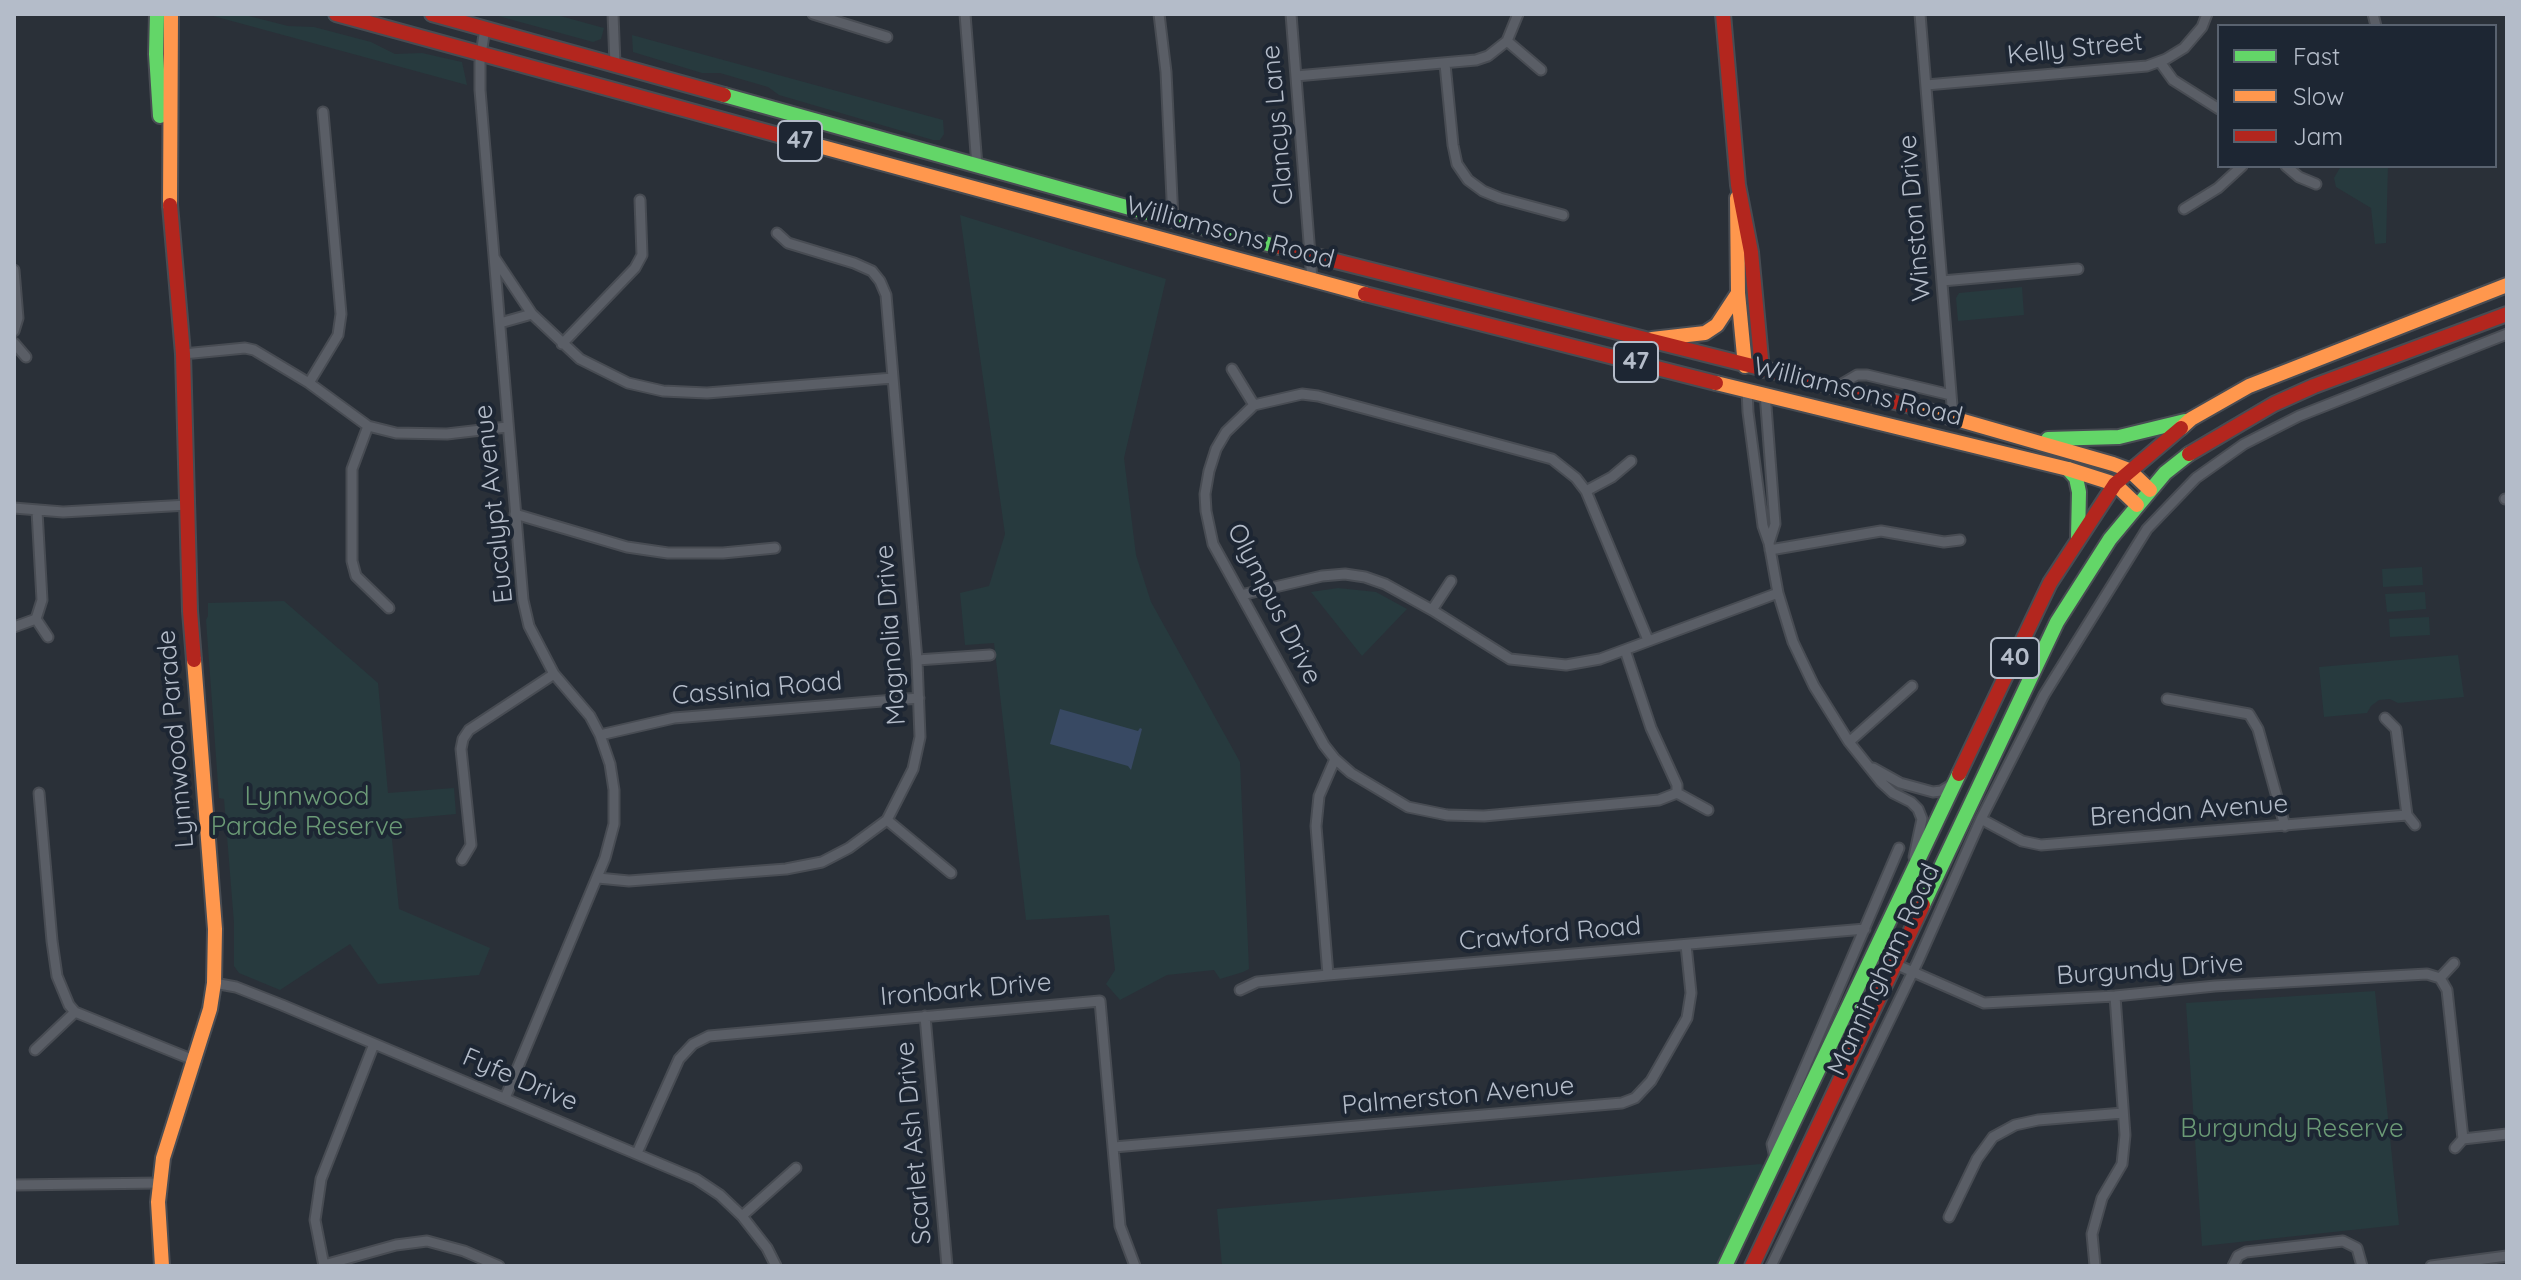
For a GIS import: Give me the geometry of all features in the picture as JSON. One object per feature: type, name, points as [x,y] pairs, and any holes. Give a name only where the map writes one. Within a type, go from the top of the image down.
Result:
[{"type":"main road","name":"Lynnwood Parade","points":[[157,14],[156,54],[163,151],[183,354],[190,611],[215,929],[214,983],[208,1021],[171,1128],[160,1183],[158,1219],[162,1266]]},
{"type":"main road","name":"Lynnwood Parade","points":[[170,200],[171,14]]},
{"type":"main road","name":"Williamsons Road","points":[[336,14],[1312,280],[1524,336],[2068,469],[2115,484]]},
{"type":"main road","name":"Williamsons Road","points":[[432,14],[1173,220],[1953,418],[2129,470]]},
{"type":"main road","points":[[1723,14],[1738,185],[1751,252],[1765,393]]},
{"type":"main road","points":[[975,189],[977,166]]},
{"type":"main road","points":[[1738,185],[1735,216],[1738,293],[1747,389]]},
{"type":"main road","name":"40","points":[[2191,419],[2252,384],[2507,285]]},
{"type":"main road","points":[[1645,340],[1705,333],[1717,325],[1738,293]]},
{"type":"main road","name":"Manningham Road","points":[[1752,1266],[2035,670],[2073,595],[2137,505],[2181,459],[2274,404],[2507,314]]},
{"type":"main road","points":[[2027,438],[2119,437],[2191,419]]},
{"type":"main road","name":"Manningham Road","points":[[1725,1266],[2050,583],[2115,484],[2191,419]]},
{"type":"main road","points":[[2068,469],[2076,478],[2079,492],[2078,538]]},
{"type":"main road","name":"47","points":[[2129,470],[2150,490]]},
{"type":"main road","name":"47","points":[[2115,484],[2137,505]]},
{"type":"main road","points":[[1938,819],[1959,830]]},
{"type":"street","points":[[613,14],[615,64]]},
{"type":"street","points":[[965,14],[977,166]]},
{"type":"street","points":[[1159,14],[1166,72],[1173,220]]},
{"type":"street","name":"Clancys Lane","points":[[1291,14],[1312,280]]},
{"type":"street","points":[[1296,76],[1476,60],[1488,56],[1507,41],[1518,14]]},
{"type":"street","name":"Winston Drive","points":[[1920,14],[1953,418]]},
{"type":"street","name":"Kelly Street","points":[[1926,85],[2134,67],[2160,62],[2184,48],[2194,38],[2207,14]]},
{"type":"street","points":[[818,15],[887,37]]},
{"type":"street","name":"Eucalypt Avenue","points":[[485,28],[480,90],[523,600],[529,626],[554,674],[590,716],[600,735],[610,764],[614,806],[610,842],[598,878],[505,1098]]},
{"type":"street","points":[[1507,41],[1541,70]]},
{"type":"street","points":[[2160,62],[2173,80],[2217,108]]},
{"type":"street","points":[[1445,64],[1453,145],[1457,164],[1468,180],[1500,198],[1563,215]]},
{"type":"street","points":[[309,383],[338,335],[341,314],[323,112]]},
{"type":"street","points":[[2184,209],[2218,188],[2240,168]]},
{"type":"street","points":[[2288,168],[2299,177],[2316,184]]},
{"type":"street","points":[[562,344],[635,268],[642,255],[640,200]]},
{"type":"street","name":"Magnolia Drive","points":[[598,878],[629,881],[808,866],[822,862],[849,848],[887,820],[913,769],[920,737],[917,660],[886,295],[872,271],[788,243],[777,233]]},
{"type":"street","points":[[494,257],[532,314],[562,344],[580,359],[628,383],[674,393],[707,393],[893,378]]},
{"type":"street","points":[[1942,281],[2078,269]]},
{"type":"street","points":[[14,270],[18,318],[14,331]]},
{"type":"street","points":[[500,323],[532,314]]},
{"type":"street","points":[[2020,701],[2044,695],[2147,529],[2196,478],[2244,444],[2299,416],[2507,334]]},
{"type":"street","points":[[14,343],[26,357]]},
{"type":"street","points":[[183,354],[245,348],[263,355],[309,383],[368,426],[396,433],[447,434],[507,427]]},
{"type":"street","points":[[1232,369],[1254,405],[1302,394],[1552,459],[1576,478],[1586,491],[1648,640]]},
{"type":"street","name":"Williamsons Road","points":[[1835,388],[1857,375],[1867,375],[1951,395]]},
{"type":"street","points":[[1747,389],[1763,526],[1778,593],[1802,663],[1849,742],[1893,793],[1918,809],[1922,819],[1908,881]]},
{"type":"street","points":[[1765,393],[1775,524],[1769,546]]},
{"type":"street","name":"Olympus Drive","points":[[1254,405],[1226,432],[1216,449],[1205,494],[1207,520],[1213,544],[1316,731],[1335,759],[1388,797],[1408,807],[1447,815],[1484,816],[1659,800],[1677,793]]},
{"type":"street","points":[[368,426],[352,469],[352,561],[356,576],[389,608]]},
{"type":"street","points":[[1586,491],[1612,477],[1631,461]]},
{"type":"street","points":[[14,508],[37,511],[188,505]]},
{"type":"street","points":[[36,619],[42,600],[37,511]]},
{"type":"street","points":[[515,514],[627,547],[668,553],[723,553],[775,548]]},
{"type":"street","points":[[1769,546],[1881,531],[1944,542],[1960,540]]},
{"type":"street","points":[[1241,595],[1310,579],[1345,574],[1365,577],[1385,584],[1432,610],[1498,653],[1525,662],[1582,664],[1778,593]]},
{"type":"street","points":[[1432,610],[1451,581]]},
{"type":"street","points":[[14,627],[36,619]]},
{"type":"street","points":[[36,619],[48,637]]},
{"type":"street","points":[[1625,650],[1651,728],[1677,785],[1677,793],[1708,810]]},
{"type":"street","points":[[917,660],[990,655]]},
{"type":"street","points":[[2035,670],[2044,695]]},
{"type":"street","points":[[462,860],[471,845],[461,749],[463,739],[469,730],[554,674]]},
{"type":"street","points":[[1849,742],[1912,686]]},
{"type":"street","name":"Manningham Road","points":[[1771,1266],[1912,972],[1981,819],[2044,695]]},
{"type":"street","name":"Cassinia Road","points":[[600,735],[674,718],[919,698]]},
{"type":"street","points":[[2167,699],[2249,714],[2258,729],[2285,826]]},
{"type":"street","points":[[2385,718],[2396,729],[2407,815],[2415,825]]},
{"type":"street","points":[[1328,975],[1316,826],[1319,796],[1335,759]]},
{"type":"street","points":[[1870,767],[1900,783],[1933,792],[1941,791],[1956,781]]},
{"type":"street","points":[[39,793],[57,976],[69,1005],[75,1012],[196,1061]]},
{"type":"street","name":"Brendan Avenue","points":[[1981,819],[2022,841],[2041,845],[2407,815]]},
{"type":"street","points":[[887,820],[951,873]]},
{"type":"street","name":"Manningham Road","points":[[1775,1161],[1772,1144],[1899,848]]},
{"type":"street","name":"Manningham Road","points":[[1873,911],[1897,906]]},
{"type":"street","name":"Crawford Road","points":[[1240,990],[1257,982],[1328,975],[1865,929]]},
{"type":"street","name":"Palmerston Avenue","points":[[1114,1147],[1622,1103],[1635,1098],[1651,1081],[1687,1018],[1691,993],[1686,945]]},
{"type":"street","name":"Burgundy Drive","points":[[1878,946],[1895,964],[1984,1003],[2412,974],[2440,978]]},
{"type":"street","points":[[2454,963],[2440,978],[2447,990],[2463,1139]]},
{"type":"street","name":"Fyfe Drive","points":[[214,983],[242,989],[696,1179],[720,1195],[742,1216],[767,1248],[776,1266]]},
{"type":"street","points":[[2095,1266],[2092,1234],[2102,1198],[2122,1164],[2125,1135],[2115,996]]},
{"type":"street","name":"Ironbark Drive","points":[[637,1153],[672,1070],[685,1050],[701,1039],[717,1034],[1100,1001],[1120,1226],[1135,1266]]},
{"type":"street","points":[[35,1050],[75,1012]]},
{"type":"street","name":"Scarlet Ash Drive","points":[[925,1016],[947,1266]]},
{"type":"street","points":[[374,1044],[321,1179],[315,1220],[324,1266],[396,1245],[427,1241],[464,1251],[499,1266]]},
{"type":"street","points":[[1949,1217],[1977,1159],[1993,1137],[2015,1125],[2038,1120],[2123,1113]]},
{"type":"street","points":[[2455,1148],[2463,1139],[2507,1134]]},
{"type":"street","points":[[742,1216],[796,1168]]},
{"type":"street","points":[[14,1185],[160,1183]]},
{"type":"street","points":[[2234,1263],[2246,1252],[2343,1241],[2357,1248],[2362,1266]]},
{"type":"street","points":[[2431,1266],[2507,1256]]},
{"type":"green space","points":[[206,14],[241,14],[288,26],[314,27],[371,42],[395,54],[422,53],[462,62],[467,85]]},
{"type":"green space","points":[[491,14],[553,14],[604,28],[601,39],[593,42]]},
{"type":"green space","points":[[632,35],[943,120],[944,134],[940,140],[933,140],[779,95],[768,87],[720,73],[702,73],[633,52]]},
{"type":"green space","points":[[2340,168],[2388,168],[2386,243],[2375,244],[2371,208],[2336,187],[2334,178]]},
{"type":"green space","points":[[960,215],[1166,279],[1124,458],[1136,555],[1151,602],[1240,762],[1249,969],[1243,972],[1220,979],[1214,970],[1167,975],[1120,1000],[1106,984],[1115,970],[1109,915],[1026,920],[994,643],[965,645],[960,593],[989,586],[1005,534]]},
{"type":"green space","points":[[2022,287],[2024,315],[1958,321],[1956,298],[1959,293]]},
{"type":"green space","points":[[2422,567],[2423,585],[2383,587],[2382,569]]},
{"type":"green space","points":[[1338,588],[1376,592],[1407,609],[1362,656],[1311,592]]},
{"type":"green space","points":[[2425,592],[2426,609],[2387,612],[2385,594]]},
{"type":"green space","name":"Lynnwood Parade Reserve","points":[[284,601],[378,683],[388,793],[454,788],[456,814],[390,820],[399,909],[490,948],[479,975],[378,984],[350,944],[280,990],[239,973],[234,966],[234,923],[224,799],[219,798],[206,620],[208,603]]},
{"type":"green space","points":[[2429,617],[2430,635],[2390,637],[2389,619]]},
{"type":"green space","points":[[2458,655],[2464,697],[2398,703],[2390,699],[2379,700],[2367,713],[2324,717],[2319,667]]},
{"type":"green space","name":"Burgundy Reserve","points":[[2375,991],[2399,1225],[2202,1246],[2186,1003]]},
{"type":"green space","points":[[1761,1164],[1771,1171],[1726,1266],[1222,1266],[1217,1209]]},
{"type":"water","points":[[1060,709],[1138,731],[1142,729],[1131,770],[1128,766],[1050,744]]},
{"type":"traffic: fast","points":[[157,14],[160,116]]},
{"type":"traffic: fast","points":[[724,95],[1280,247]]},
{"type":"traffic: fast","points":[[2048,439],[2119,437],[2185,421]]},
{"type":"traffic: fast","points":[[1923,905],[2057,622],[2110,539],[2165,473],[2189,454]]},
{"type":"traffic: fast","points":[[2068,469],[2076,478],[2079,492],[2078,538]]},
{"type":"traffic: fast","points":[[1725,1266],[1959,774]]},
{"type":"traffic: slow","points":[[170,205],[171,14]]},
{"type":"traffic: slow","points":[[804,142],[1365,294]]},
{"type":"traffic: slow","points":[[1737,198],[1738,293],[1745,366]]},
{"type":"traffic: slow","points":[[2181,428],[2191,419],[2249,386],[2507,285]]},
{"type":"traffic: slow","points":[[1652,339],[1705,333],[1717,325],[1738,293]]},
{"type":"traffic: slow","points":[[1716,383],[2068,469],[2115,484],[2137,505]]},
{"type":"traffic: slow","points":[[1911,406],[2113,464],[2129,470],[2150,490]]},
{"type":"traffic: slow","points":[[162,1266],[158,1202],[163,1158],[210,1009],[214,983],[215,929],[194,660]]},
{"type":"traffic: jam","points":[[336,14],[804,142]]},
{"type":"traffic: jam","points":[[432,14],[724,95]]},
{"type":"traffic: jam","points":[[1723,14],[1738,185],[1751,252],[1762,370]]},
{"type":"traffic: jam","points":[[170,205],[183,354],[194,660]]},
{"type":"traffic: jam","points":[[1280,247],[1911,406]]},
{"type":"traffic: jam","points":[[1365,294],[1716,383]]},
{"type":"traffic: jam","points":[[2189,454],[2274,404],[2314,386],[2507,314]]},
{"type":"traffic: jam","points":[[1959,774],[2050,583],[2115,484],[2181,428]]},
{"type":"traffic: jam","points":[[1752,1266],[1923,905]]}]
